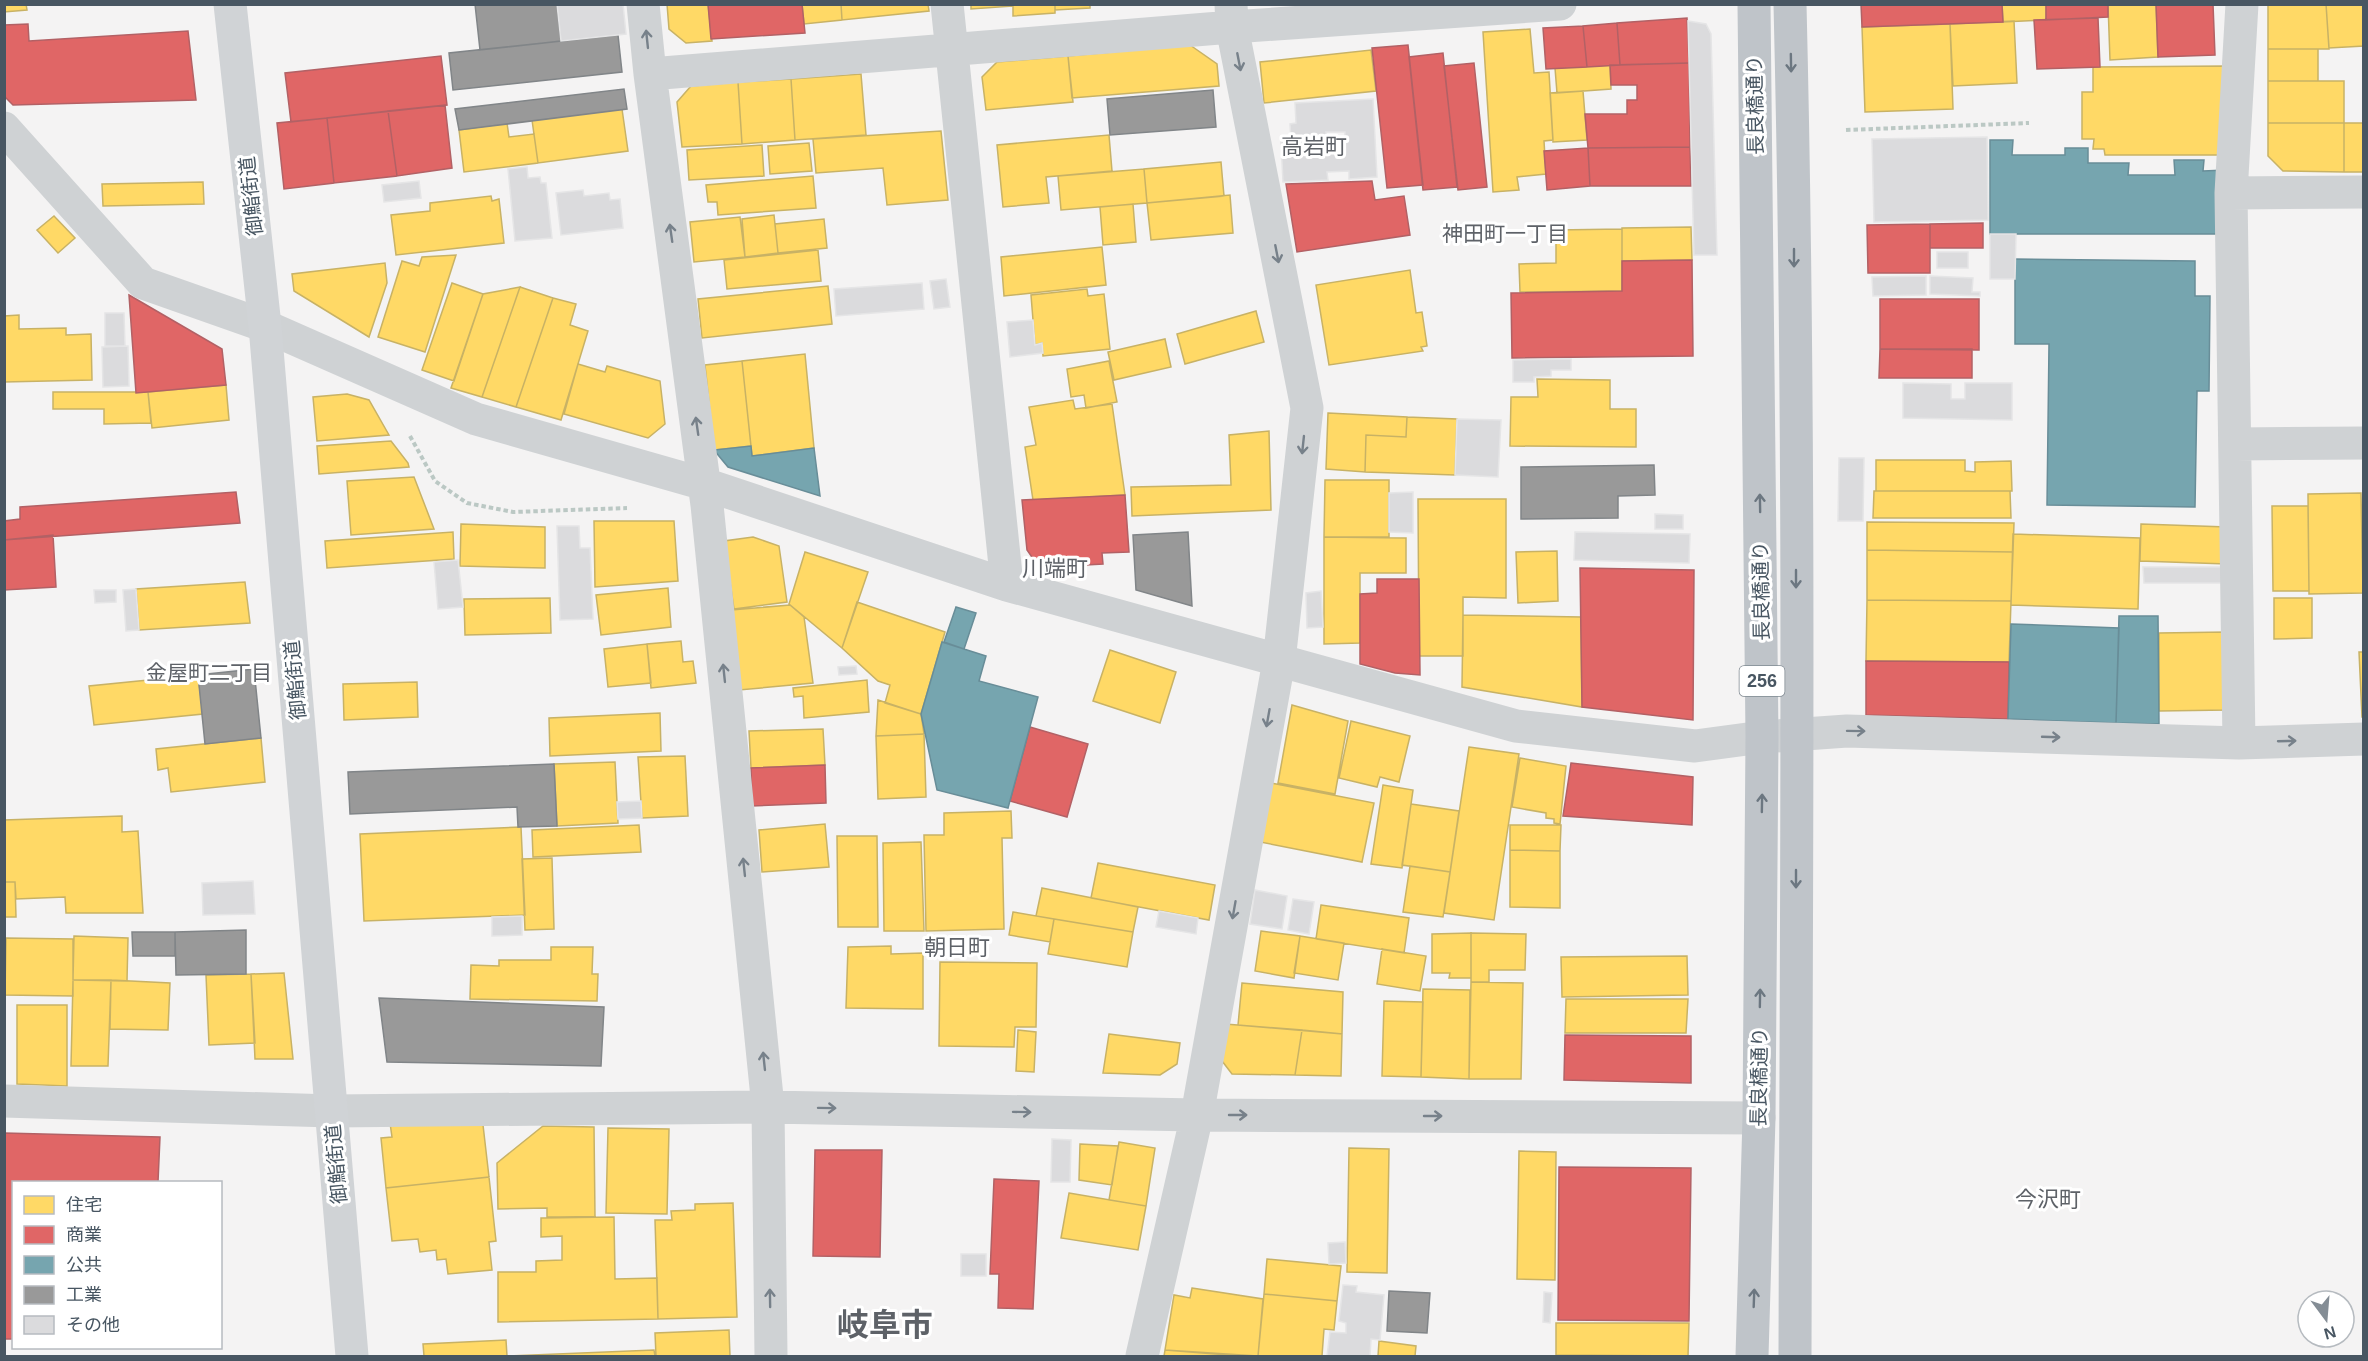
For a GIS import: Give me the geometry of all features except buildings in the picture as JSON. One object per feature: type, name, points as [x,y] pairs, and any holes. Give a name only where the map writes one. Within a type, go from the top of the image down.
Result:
[{"type":"highway","name":"長良橋通り","points":[[1752,1356],[1759,1118],[1762,737],[1754,4]]},
{"type":"highway","name":"長良橋通り","points":[[1790,4],[1797,733],[1795,1356]]},
{"type":"street","name":"御鮨街道","points":[[230,4],[265,326],[352,1356]]},
{"type":"street","points":[[643,4],[650,74],[704,484],[768,1107],[771,1356]]},
{"type":"street","points":[[947,4],[1007,585]]},
{"type":"street","points":[[650,74],[951,50],[1232,16],[1560,4]]},
{"type":"street","points":[[2240,743],[2231,193],[2242,4]]},
{"type":"street","points":[[1142,1356],[1197,1115],[1279,661],[1307,408],[1232,16]]},
{"type":"street","points":[[4,128],[143,283],[265,326],[476,419],[704,484],[1007,585],[1516,726],[1695,746],[1797,733],[1846,731],[2240,743],[2364,739]]},
{"type":"street","points":[[2231,193],[2364,192]]},
{"type":"street","points":[[2235,444],[2364,443]]},
{"type":"street","points":[[4,1101],[332,1112],[768,1107],[1197,1115],[1759,1118]]},
{"type":"path","points":[[1846,130],[2028,123]]},
{"type":"path","points":[[408,433],[435,480],[467,502],[513,512],[638,507]]},
{"type":"district","name":"高岩町","points":[[1314,146]]},
{"type":"district","name":"神田町一丁目","points":[[1505,234]]},
{"type":"district","name":"川端町","points":[[1055,568]]},
{"type":"district","name":"金屋町二丁目","points":[[209,673]]},
{"type":"district","name":"朝日町","points":[[957,947]]},
{"type":"district","name":"今沢町","points":[[2048,1199]]},
{"type":"district","name":"岐阜市","points":[[885,1325]]}]
